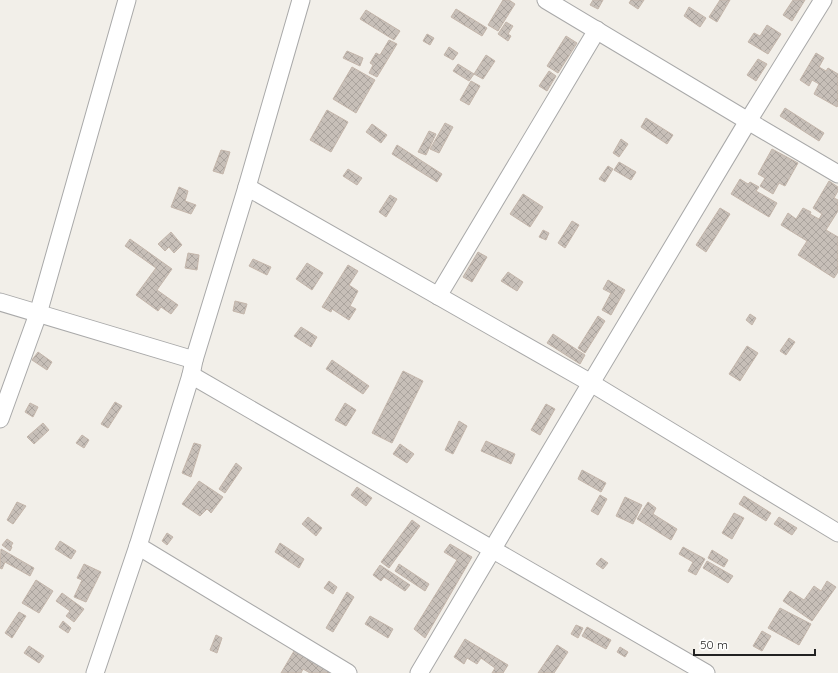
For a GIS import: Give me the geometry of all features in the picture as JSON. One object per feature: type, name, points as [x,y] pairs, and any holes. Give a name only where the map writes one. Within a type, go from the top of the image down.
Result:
[{"type":"street","points":[[0,419],[38,314],[127,0]]},
{"type":"street","points":[[95,673],[138,546],[247,187],[301,0]]},
{"type":"street","points":[[546,0],[838,174]]},
{"type":"street","points":[[419,673],[748,121],[824,0]]},
{"type":"street","points":[[438,296],[597,30]]},
{"type":"street","points":[[247,187],[591,383],[838,533]]},
{"type":"street","points":[[0,302],[192,367],[492,550],[706,673]]},
{"type":"street","points":[[138,546],[348,673]]},
{"type":"building","points":[[503,0],[509,0],[515,4],[498,31],[488,25]]},
{"type":"building","points":[[593,0],[603,0],[598,9],[590,5]]},
{"type":"building","points":[[631,0],[644,0],[638,9],[629,3]]},
{"type":"building","points":[[720,0],[730,0],[717,22],[709,17]]},
{"type":"building","points":[[793,0],[805,0],[792,21],[783,15]]},
{"type":"building","points":[[689,7],[706,18],[700,27],[684,16]]},
{"type":"building","points":[[456,9],[487,28],[482,36],[451,17]]},
{"type":"building","points":[[366,10],[400,31],[394,40],[360,19]]},
{"type":"building","points":[[506,22],[513,26],[508,34],[511,36],[508,41],[498,34]]},
{"type":"building","points":[[767,25],[781,34],[768,54],[748,42],[754,33],[760,36]]},
{"type":"building","points":[[427,34],[434,38],[430,45],[423,41]]},
{"type":"building","points":[[566,36],[577,43],[558,73],[547,66]]},
{"type":"building","points":[[389,40],[397,44],[377,77],[369,73],[373,65],[370,63],[376,53],[380,55]]},
{"type":"building","points":[[449,47],[458,53],[453,60],[444,55]]},
{"type":"building","points":[[347,51],[363,58],[360,66],[343,58]]},
{"type":"building","points":[[816,53],[824,58],[819,67],[826,71],[828,68],[838,74],[837,107],[814,94],[819,84],[812,80],[809,86],[800,80]]},
{"type":"building","points":[[486,55],[495,61],[483,79],[474,74]]},
{"type":"building","points":[[758,59],[767,64],[756,81],[747,75]]},
{"type":"building","points":[[458,64],[474,74],[469,81],[453,71]]},
{"type":"building","points":[[352,67],[375,80],[356,113],[333,99]]},
{"type":"building","points":[[549,71],[556,76],[547,91],[539,86]]},
{"type":"building","points":[[471,81],[480,86],[469,105],[460,100]]},
{"type":"building","points":[[785,108],[824,133],[819,141],[780,116]]},
{"type":"building","points":[[327,110],[348,122],[331,152],[310,140]]},
{"type":"building","points":[[646,118],[673,135],[667,144],[641,127]]},
{"type":"building","points":[[445,123],[453,127],[439,153],[430,149]]},
{"type":"building","points":[[372,124],[387,135],[381,143],[366,132]]},
{"type":"building","points":[[429,131],[436,134],[426,155],[418,152]]},
{"type":"building","points":[[621,139],[628,144],[619,157],[613,153]]},
{"type":"building","points":[[397,145],[442,174],[437,182],[392,154]]},
{"type":"building","points":[[772,149],[798,163],[785,186],[779,183],[773,194],[760,186],[765,178],[758,174]]},
{"type":"building","points":[[221,150],[230,152],[223,174],[213,171]]},
{"type":"building","points":[[619,162],[636,172],[631,180],[614,170]]},
{"type":"building","points":[[608,166],[613,169],[605,182],[599,179]]},
{"type":"building","points":[[348,169],[362,178],[357,185],[343,176]]},
{"type":"building","points":[[740,179],[748,184],[750,182],[759,187],[756,191],[777,203],[769,217],[731,194]]},
{"type":"building","points":[[829,181],[838,187],[838,191],[834,198],[838,200],[838,211],[826,230],[838,237],[838,272],[834,278],[798,255],[807,241],[781,225],[788,213],[796,219],[803,208],[811,212],[810,214],[819,219],[822,214],[813,208]]},
{"type":"building","points":[[179,187],[188,191],[185,201],[196,205],[191,214],[171,207]]},
{"type":"building","points":[[523,194],[543,207],[530,227],[510,214]]},
{"type":"building","points":[[390,195],[397,199],[386,217],[379,212]]},
{"type":"building","points":[[720,208],[730,214],[706,252],[696,245]]},
{"type":"building","points":[[572,221],[579,225],[565,248],[558,243]]},
{"type":"building","points":[[543,230],[549,233],[546,240],[539,237]]},
{"type":"building","points":[[171,232],[182,245],[174,253],[169,247],[165,251],[158,244]]},
{"type":"building","points":[[130,239],[172,269],[157,290],[178,305],[171,314],[161,307],[158,311],[136,295],[156,268],[125,246]]},
{"type":"building","points":[[478,252],[487,257],[472,282],[463,277]]},
{"type":"building","points":[[188,253],[199,255],[197,270],[185,268]]},
{"type":"building","points":[[253,259],[271,267],[267,275],[249,266]]},
{"type":"building","points":[[307,263],[323,273],[312,290],[296,279]]},
{"type":"building","points":[[348,265],[358,271],[349,285],[358,291],[350,306],[356,309],[349,320],[332,309],[331,312],[322,307]]},
{"type":"building","points":[[508,272],[523,282],[517,291],[501,281]]},
{"type":"building","points":[[608,280],[625,290],[611,315],[602,310],[611,293],[603,289]]},
{"type":"building","points":[[235,301],[247,304],[244,314],[233,311]]},
{"type":"building","points":[[750,314],[756,318],[752,325],[746,320]]},
{"type":"building","points":[[598,316],[605,321],[585,353],[578,348]]},
{"type":"building","points":[[301,327],[317,337],[311,347],[294,336]]},
{"type":"building","points":[[553,334],[585,355],[580,364],[547,343]]},
{"type":"building","points":[[789,338],[795,342],[786,355],[780,351]]},
{"type":"building","points":[[747,346],[758,353],[740,381],[729,374]]},
{"type":"building","points":[[38,352],[52,362],[47,370],[32,360]]},
{"type":"building","points":[[332,360],[369,386],[363,394],[326,369]]},
{"type":"building","points":[[403,371],[423,381],[392,443],[372,433]]},
{"type":"building","points":[[115,402],[122,406],[108,428],[101,424]]},
{"type":"building","points":[[30,403],[38,407],[33,417],[25,412]]},
{"type":"building","points":[[345,403],[356,410],[346,426],[335,420]]},
{"type":"building","points":[[546,404],[555,409],[540,435],[531,430]]},
{"type":"building","points":[[459,421],[467,426],[453,454],[445,450]]},
{"type":"building","points":[[43,423],[49,430],[34,444],[27,437]]},
{"type":"building","points":[[82,435],[89,440],[84,448],[76,443]]},
{"type":"building","points":[[486,441],[515,454],[511,464],[481,451]]},
{"type":"building","points":[[194,443],[201,445],[191,477],[182,473]]},
{"type":"building","points":[[400,444],[414,454],[407,463],[393,454]]},
{"type":"building","points":[[236,463],[242,468],[225,493],[219,489]]},
{"type":"building","points":[[582,470],[606,483],[601,492],[578,479]]},
{"type":"building","points":[[199,481],[223,497],[211,513],[207,509],[200,516],[182,504]]},
{"type":"building","points":[[357,487],[372,498],[366,506],[351,495]]},
{"type":"building","points":[[600,495],[607,499],[598,515],[591,511]]},
{"type":"building","points":[[744,496],[771,513],[766,521],[739,504]]},
{"type":"building","points":[[625,497],[642,505],[633,524],[616,516]]},
{"type":"building","points":[[17,502],[26,506],[13,524],[7,520]]},
{"type":"building","points":[[648,502],[656,508],[653,514],[677,529],[671,540],[637,519]]},
{"type":"building","points":[[734,513],[744,518],[732,539],[722,533]]},
{"type":"building","points":[[308,517],[322,528],[316,536],[302,524]]},
{"type":"building","points":[[779,517],[797,528],[792,535],[774,524]]},
{"type":"building","points":[[412,520],[420,526],[389,568],[381,562]]},
{"type":"building","points":[[167,533],[173,537],[167,545],[162,541]]},
{"type":"building","points":[[7,539],[13,543],[10,551],[2,545]]},
{"type":"building","points":[[60,541],[76,551],[71,559],[55,549]]},
{"type":"building","points":[[280,543],[304,559],[299,568],[275,552]]},
{"type":"building","points":[[450,544],[472,557],[425,638],[414,629],[457,560],[444,552]]},
{"type":"building","points":[[683,547],[705,559],[696,575],[688,571],[693,562],[679,554]]},
{"type":"building","points":[[1,549],[34,568],[30,576],[5,562],[2,569],[0,568]]},
{"type":"building","points":[[712,550],[728,560],[724,567],[708,558]]},
{"type":"building","points":[[601,558],[608,563],[603,569],[596,564]]},
{"type":"building","points":[[707,561],[733,576],[728,583],[703,568]]},
{"type":"building","points":[[84,564],[101,572],[86,602],[74,597],[82,580],[77,578]]},
{"type":"building","points":[[399,564],[429,584],[425,591],[395,571]]},
{"type":"building","points":[[380,565],[410,585],[405,591],[384,577],[381,581],[373,575]]},
{"type":"building","points":[[36,580],[53,591],[39,613],[22,603]]},
{"type":"building","points":[[329,581],[337,587],[333,594],[324,588]]},
{"type":"building","points":[[827,581],[836,587],[812,621],[783,601],[790,591],[804,600],[814,586],[821,591]]},
{"type":"building","points":[[347,592],[354,597],[333,632],[326,628]]},
{"type":"building","points":[[62,593],[84,609],[74,622],[66,616],[70,611],[56,601]]},
{"type":"building","points":[[780,608],[811,624],[799,645],[768,628]]},
{"type":"building","points":[[19,612],[26,616],[12,638],[5,633]]},
{"type":"building","points":[[370,616],[393,629],[388,638],[365,624]]},
{"type":"building","points":[[63,621],[71,628],[68,633],[59,627]]},
{"type":"building","points":[[576,625],[583,628],[578,638],[571,634]]},
{"type":"building","points":[[587,627],[611,640],[606,649],[582,636]]},
{"type":"building","points":[[762,631],[771,636],[762,651],[753,646]]},
{"type":"building","points":[[216,635],[222,638],[217,653],[210,650]]},
{"type":"building","points":[[465,639],[508,665],[503,673],[492,673],[495,668],[481,658],[477,664],[467,658],[464,664],[454,657]]},
{"type":"building","points":[[557,645],[568,652],[554,673],[538,673]]},
{"type":"building","points":[[29,646],[44,656],[39,663],[24,653]]},
{"type":"building","points":[[620,647],[628,652],[625,657],[617,652]]},
{"type":"building","points":[[294,651],[333,673],[310,673],[303,669],[301,673],[281,673]]}]
